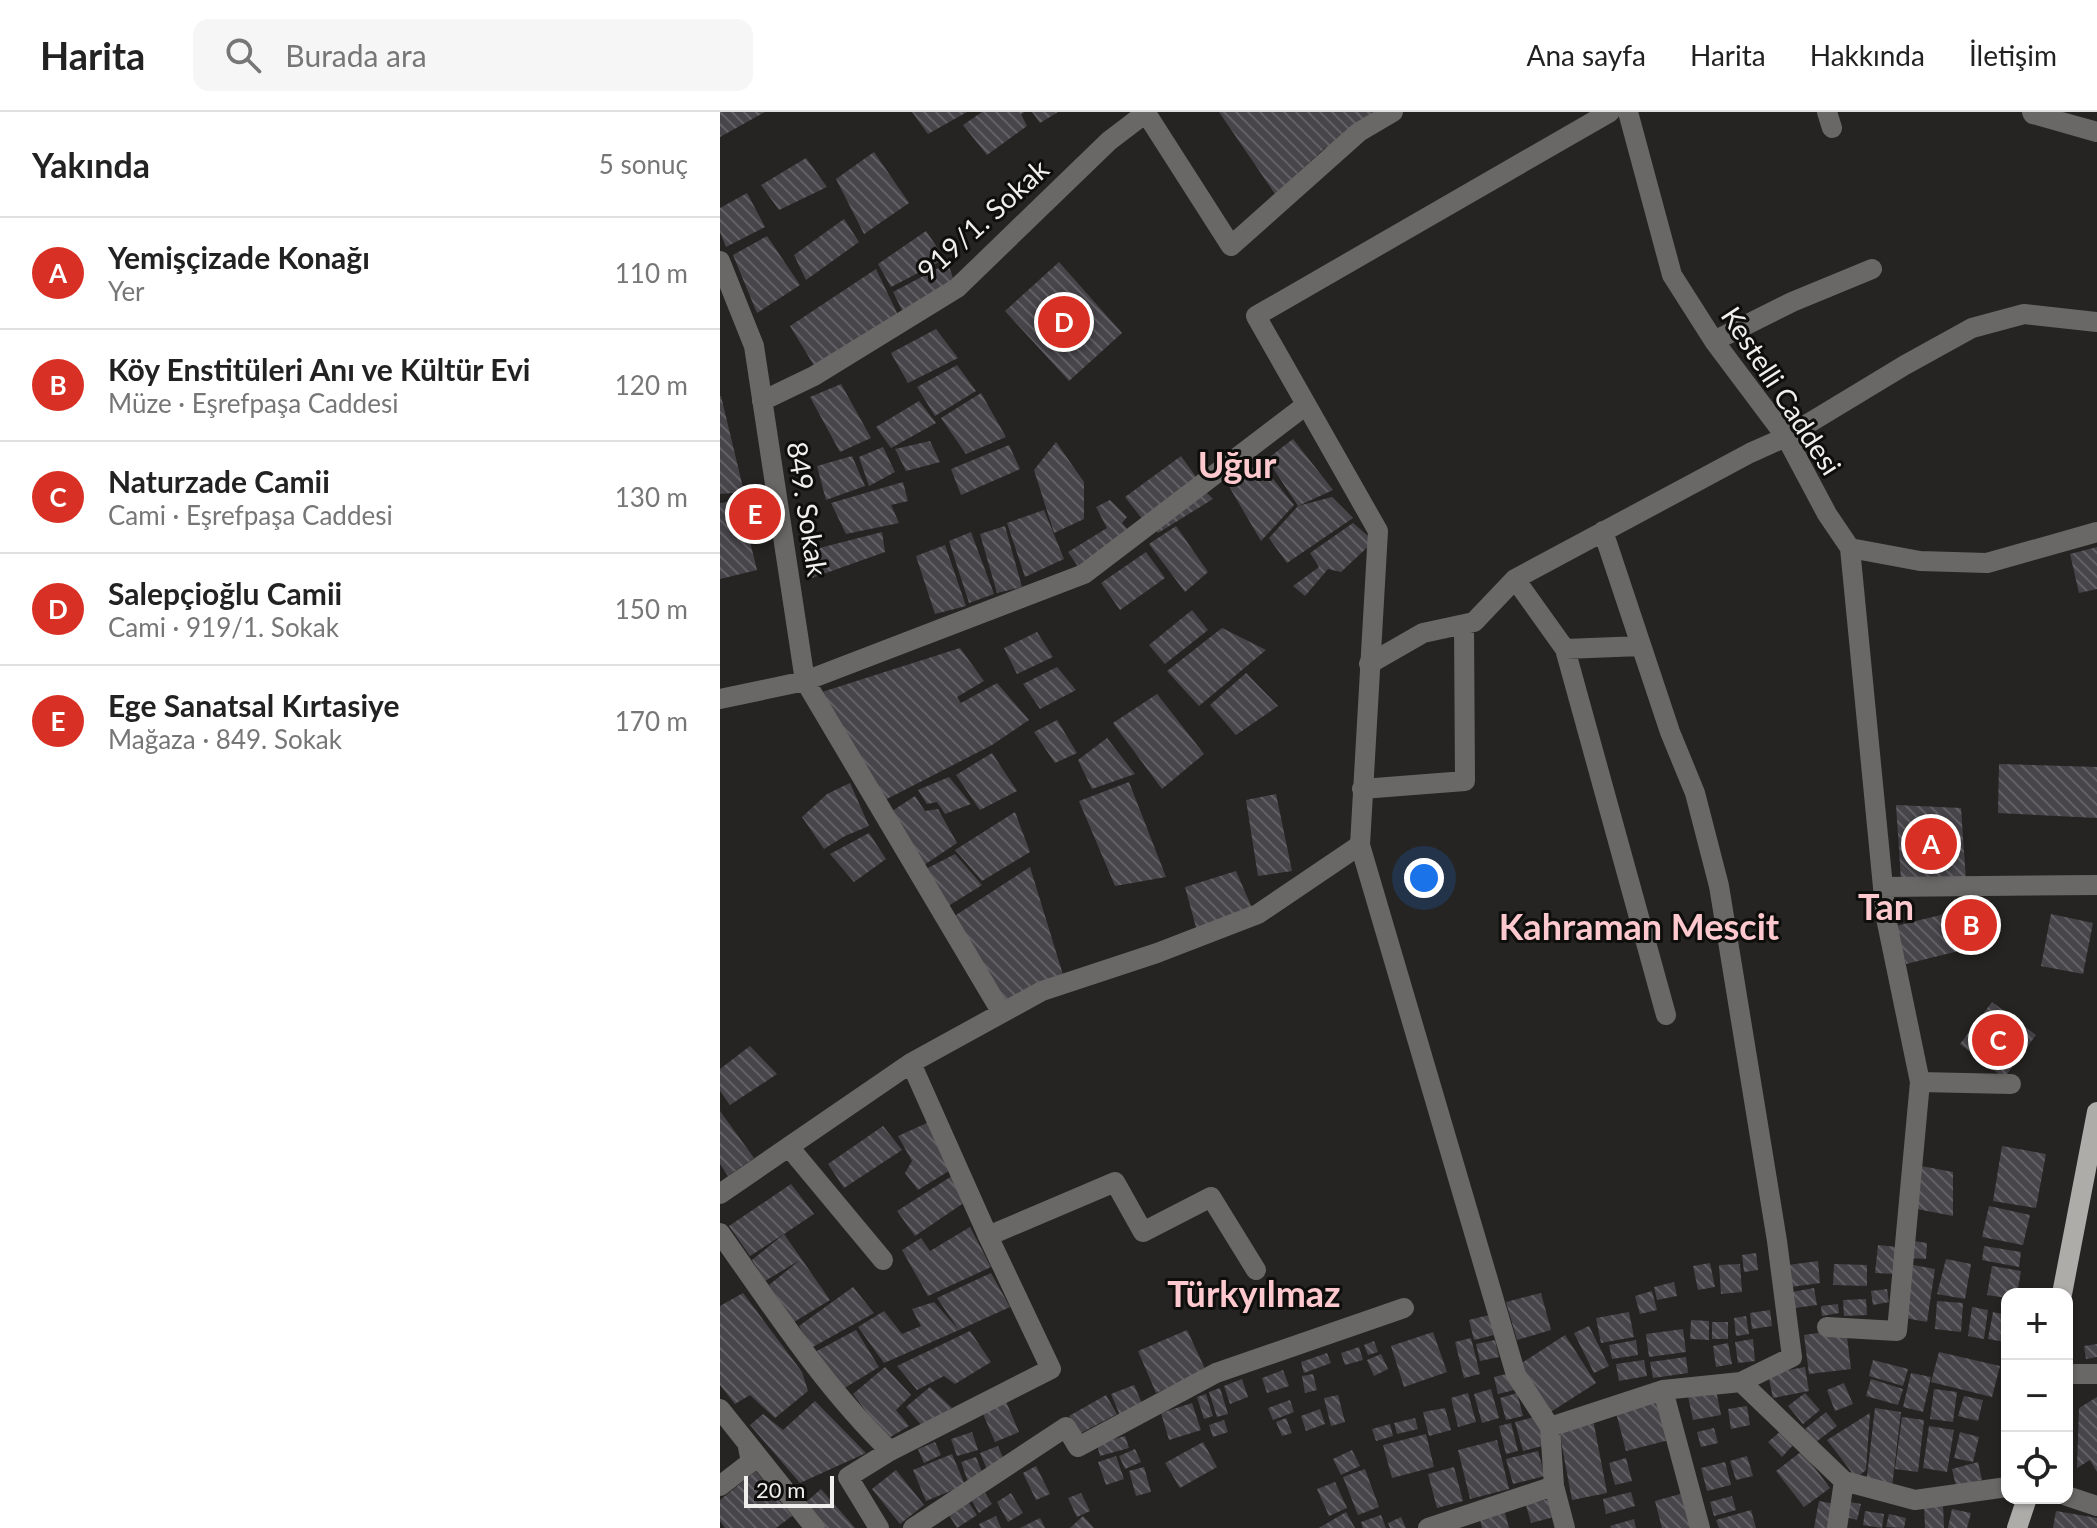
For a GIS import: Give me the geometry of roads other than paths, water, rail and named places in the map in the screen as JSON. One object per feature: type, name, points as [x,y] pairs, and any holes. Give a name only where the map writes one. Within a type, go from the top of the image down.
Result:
[{"type":"main road","points":[[2063,1288],[2097,1112]]},
{"type":"main road","points":[[2017,1528],[2025,1504]]},
{"type":"street","points":[[1146,112],[1231,246],[1359,132],[1393,112]]},
{"type":"street","name":"919/1. Sokak","points":[[762,401],[814,376],[957,288],[1109,141],[1146,112]]},
{"type":"street","points":[[1565,1528],[1554,1486],[1550,1427],[1516,1375],[1360,845],[1378,531],[1256,316],[1610,112]]},
{"type":"street","name":"Kestelli Caddesi","points":[[1628,112],[1672,275],[1714,341],[1786,437],[1827,514],[1850,548]]},
{"type":"street","points":[[2032,112],[2097,132]]},
{"type":"street","name":"849. Sokak","points":[[720,261],[754,346],[805,681]]},
{"type":"street","points":[[1714,341],[1792,302],[1872,269]]},
{"type":"street","points":[[1369,664],[1423,633],[1474,622],[1515,579],[1750,453],[1786,437],[1972,328],[2024,314],[2097,322]]},
{"type":"street","points":[[720,699],[805,681],[1084,574],[1306,405]]},
{"type":"street","points":[[1550,1427],[1663,1390],[1741,1382],[1792,1357],[1719,886],[1695,793],[1670,732],[1603,531]]},
{"type":"street","points":[[1827,1327],[1897,1331],[1920,1082],[1886,918],[1850,548],[1920,561],[1987,563],[2097,532]]},
{"type":"street","points":[[1515,579],[1565,649],[1666,1015]]},
{"type":"street","points":[[1362,789],[1465,781],[1464,624]]},
{"type":"street","points":[[1565,649],[1641,646]]},
{"type":"street","points":[[805,681],[1002,1013]]},
{"type":"street","points":[[720,1194],[911,1063],[1042,991],[1157,953],[1258,914],[1360,845]]},
{"type":"street","points":[[1883,887],[2097,885]]},
{"type":"street","points":[[879,1528],[848,1477],[890,1451],[1051,1369],[911,1063]]},
{"type":"street","points":[[1920,1082],[2011,1084]]},
{"type":"street","points":[[789,1147],[883,1260]]},
{"type":"street","points":[[988,1236],[1115,1182],[1143,1232],[1211,1197],[1256,1270]]},
{"type":"street","points":[[720,1233],[799,1346],[868,1430],[890,1451]]},
{"type":"street","points":[[913,1528],[1066,1427],[1078,1447],[1216,1373],[1404,1308]]},
{"type":"street","points":[[2073,1374],[2097,1374]]},
{"type":"street","points":[[1741,1382],[1844,1481],[1915,1500],[2001,1488]]},
{"type":"street","points":[[1663,1390],[1700,1528]]},
{"type":"street","points":[[720,1409],[815,1528]]},
{"type":"street","points":[[720,1486],[751,1462],[748,1447]]},
{"type":"street","points":[[1837,1528],[1844,1481]]},
{"type":"street","points":[[1428,1528],[1554,1486]]},
{"type":"street","points":[[2073,1498],[2097,1506]]},
{"type":"place","name":"Salepçioğlu Camii","points":[[1064,322]]},
{"type":"place","name":"Ege Sanatsal Kırtasiye","points":[[755,514]]},
{"type":"place","name":"Yemişçizade Konağı","points":[[1931,844]]},
{"type":"place","name":"Köy Enstitüleri Anı ve Kültür Evi","points":[[1971,925]]},
{"type":"place","name":"Naturzade Camii","points":[[1998,1040]]},
{"type":"district","name":"Uğur","points":[[1237,465]]},
{"type":"district","name":"Tan","points":[[1886,907]]},
{"type":"district","name":"Kahraman Mescit","points":[[1639,927]]},
{"type":"district","name":"Türkyılmaz","points":[[1254,1294]]}]
